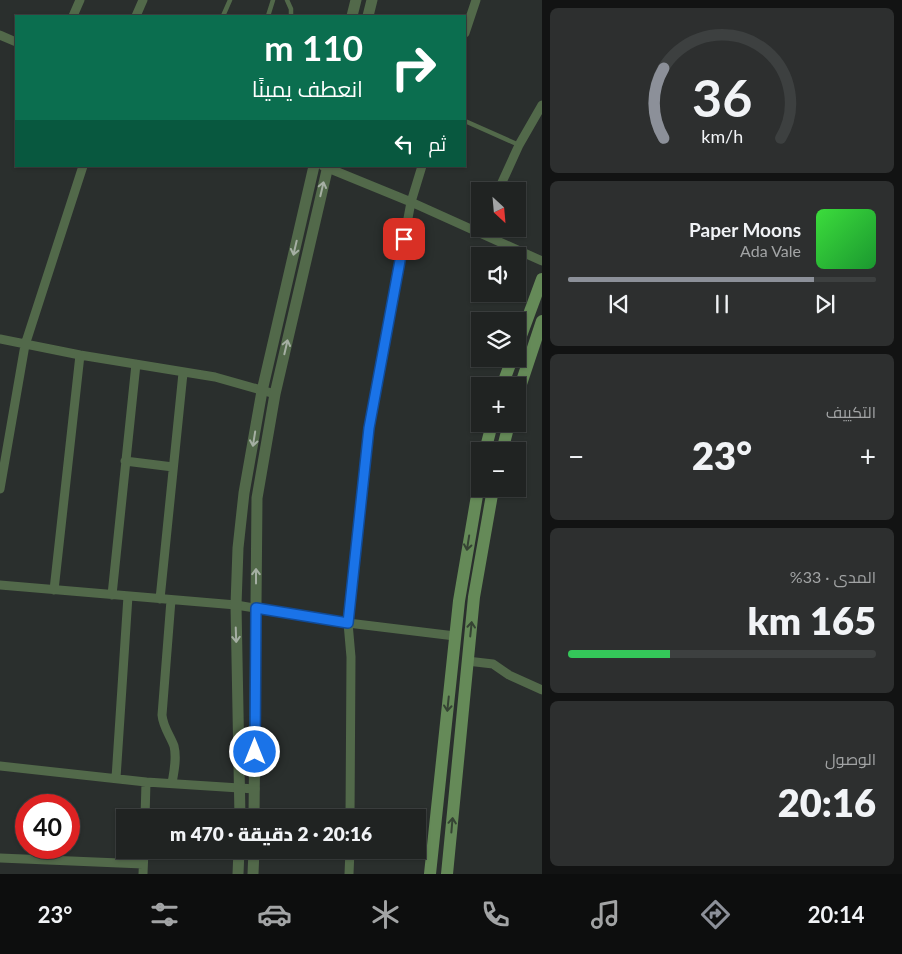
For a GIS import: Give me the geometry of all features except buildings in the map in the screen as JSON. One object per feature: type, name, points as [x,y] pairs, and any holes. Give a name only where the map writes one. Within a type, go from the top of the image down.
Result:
[{"type":"main road","points":[[526,323],[542,280]]},
{"type":"main road","points":[[523,377],[542,321]]},
{"type":"main road","points":[[430,874],[455,636],[477,497]]},
{"type":"main road","points":[[447,874],[474,597],[491,497]]},
{"type":"main road","points":[[472,522],[486,524]]},
{"type":"street","points":[[73,15],[80,0]]},
{"type":"street","points":[[136,15],[143,0]]},
{"type":"street","points":[[352,15],[356,0]]},
{"type":"street","points":[[368,15],[372,0]]},
{"type":"street","points":[[466,30],[476,0]]},
{"type":"street","points":[[0,35],[15,42]]},
{"type":"street","points":[[502,182],[519,145],[542,105]]},
{"type":"street","points":[[0,489],[25,345],[83,167]]},
{"type":"street","points":[[240,809],[236,605],[238,548],[244,493],[262,391],[314,167]]},
{"type":"street","points":[[254,809],[257,498],[275,394],[326,167],[471,227]]},
{"type":"street","points":[[350,809],[351,657],[348,623],[369,428],[411,202],[422,167]]},
{"type":"street","points":[[495,238],[542,261]]},
{"type":"street","points":[[0,339],[183,374],[215,377],[275,394]]},
{"type":"street","points":[[54,590],[80,355]]},
{"type":"street","points":[[112,595],[136,364]]},
{"type":"street","points":[[160,599],[183,374]]},
{"type":"street","points":[[125,461],[173,466]]},
{"type":"street","points":[[0,585],[236,605],[348,623],[455,636]]},
{"type":"street","points":[[116,778],[128,596]]},
{"type":"street","points":[[171,600],[162,715],[163,724],[174,746],[172,783]]},
{"type":"street","points":[[467,661],[493,664],[509,675],[542,690]]},
{"type":"street","points":[[0,766],[146,782],[255,789]]},
{"type":"street","points":[[145,809],[146,782]]},
{"type":"street","points":[[0,858],[143,864]]},
{"type":"street","points":[[143,859],[143,874]]},
{"type":"street","points":[[238,874],[239,859]]},
{"type":"street","points":[[253,874],[254,859]]},
{"type":"street","points":[[349,874],[350,859]]},
{"type":"lane","points":[[223,15],[230,0]]},
{"type":"lane","points":[[268,15],[273,0]]},
{"type":"lane","points":[[287,0],[291,9],[291,15]]},
{"type":"lane","points":[[466,121],[519,145]]},
{"type":"route","points":[[255,752],[256,608],[348,623],[369,428],[404,239]]}]
